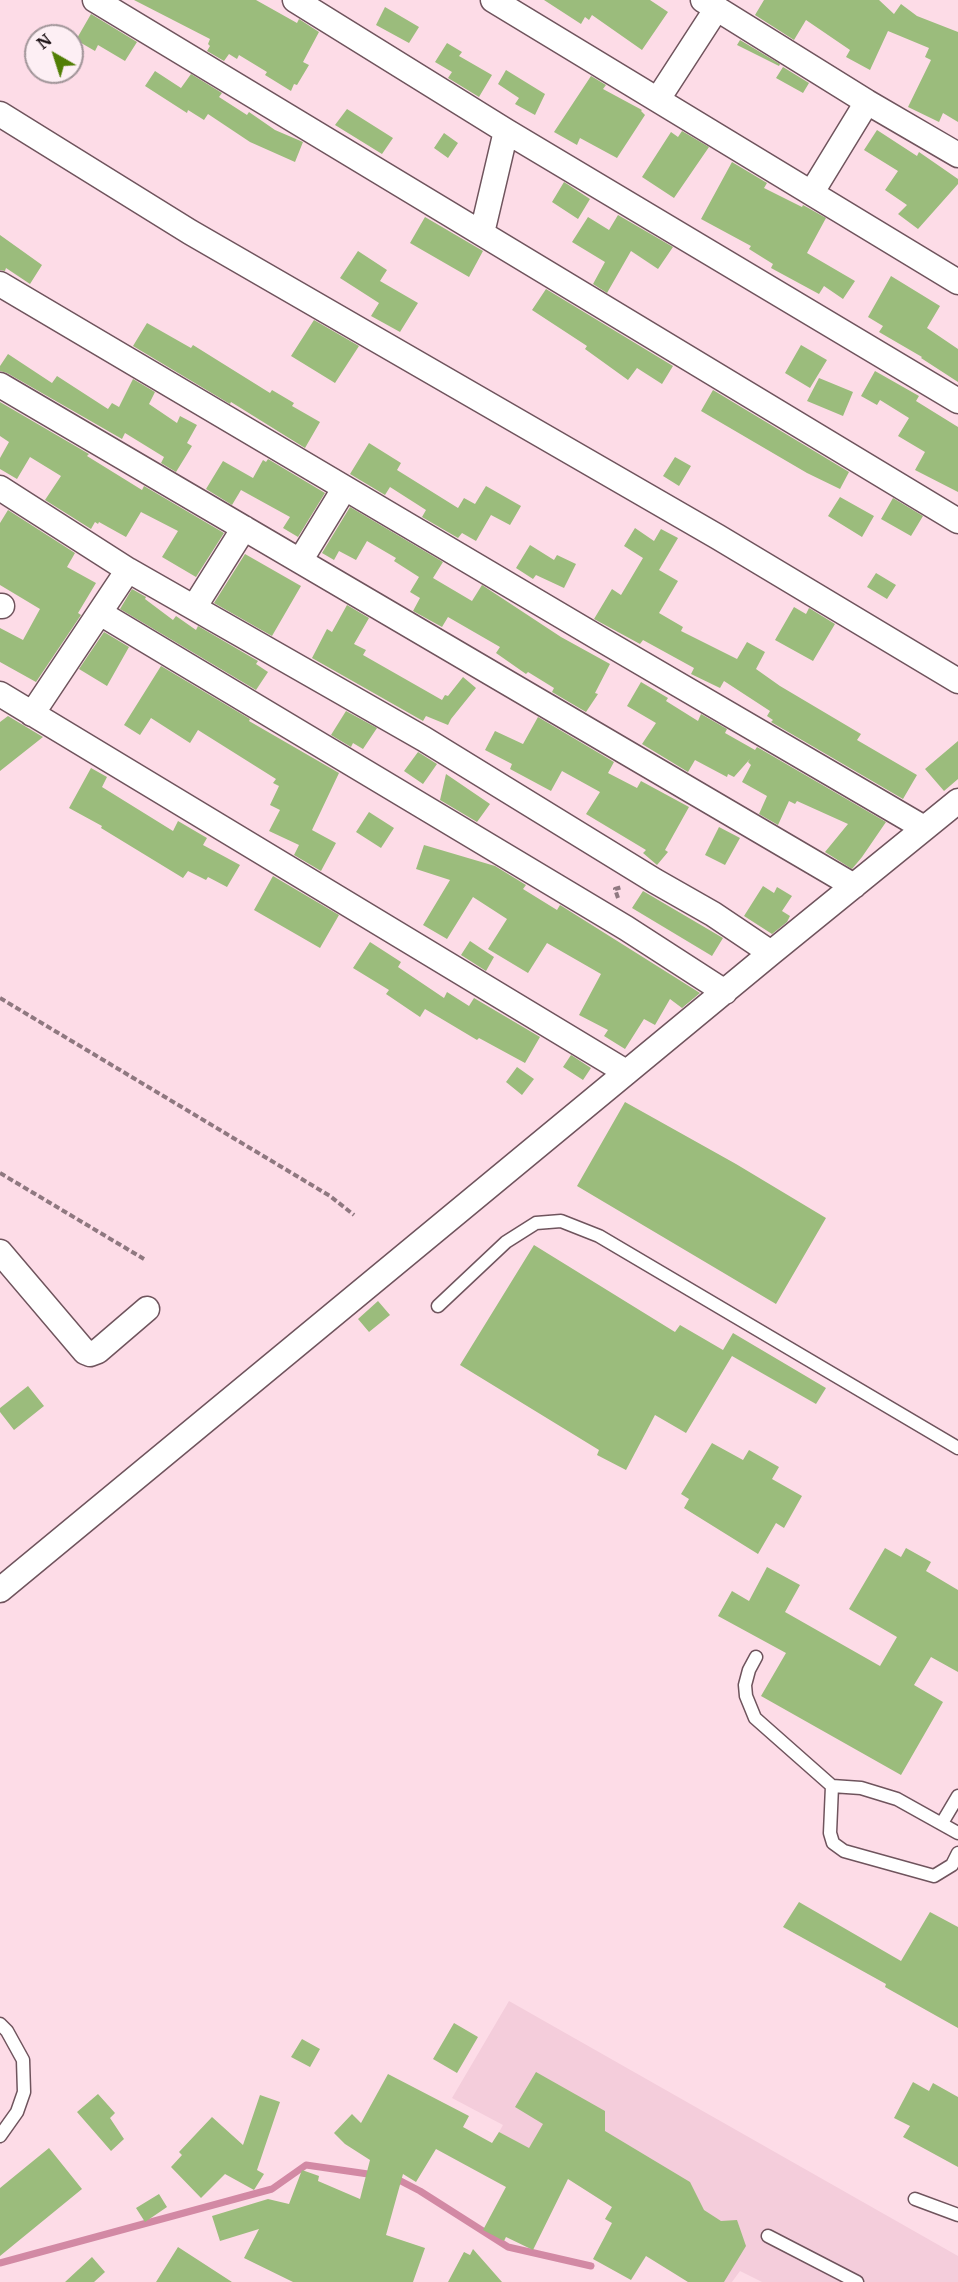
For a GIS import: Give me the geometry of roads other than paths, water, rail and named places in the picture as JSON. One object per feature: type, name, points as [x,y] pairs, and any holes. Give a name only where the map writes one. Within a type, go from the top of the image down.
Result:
[{"type":"street","points":[[95,0],[958,521]]},
{"type":"street","points":[[120,0],[133,11],[154,36]]},
{"type":"street","points":[[296,0],[506,131],[958,401]]},
{"type":"street","points":[[493,0],[958,282]]},
{"type":"street","points":[[658,99],[710,4],[867,102],[958,155]]},
{"type":"street","points":[[812,192],[867,102]]},
{"type":"street","points":[[0,114],[190,232],[718,537],[958,681]]},
{"type":"street","points":[[482,233],[506,131]]},
{"type":"street","points":[[0,284],[344,489],[924,828]]},
{"type":"street","points":[[0,385],[854,886]]},
{"type":"street","points":[[0,488],[128,570],[195,606],[424,739],[655,881],[713,914],[771,953]]},
{"type":"street","points":[[300,561],[344,489]]},
{"type":"street","points":[[195,606],[244,528]]},
{"type":"street","points":[[32,714],[128,570]]},
{"type":"street","points":[[100,613],[626,928],[724,992]]},
{"type":"street","points":[[4,701],[32,714],[626,1072]]},
{"type":"street","points":[[0,1590],[626,1072],[958,801]]},
{"type":"street","points":[[0,1252],[85,1352],[90,1354],[98,1351],[147,1309]]},
{"type":"lane","points":[[438,1306],[506,1242],[536,1223],[561,1221],[599,1236],[958,1448]]},
{"type":"lane","points":[[756,1657],[745,1685],[746,1696],[755,1718],[832,1786],[861,1788],[897,1799],[958,1833]]},
{"type":"lane","points":[[832,1786],[830,1833],[833,1843],[844,1851],[934,1876],[952,1865],[958,1853]]},
{"type":"lane","points":[[942,1823],[958,1796]]},
{"type":"lane","points":[[0,2024],[7,2031],[23,2060],[24,2092],[17,2112],[0,2136]]},
{"type":"lane","points":[[915,2199],[958,2215]]},
{"type":"lane","points":[[768,2236],[857,2282]]},
{"type":"waterway","points":[[0,2263],[272,2189],[306,2165],[375,2175]]},
{"type":"waterway","points":[[395,2178],[420,2191],[508,2247],[591,2266]]}]
